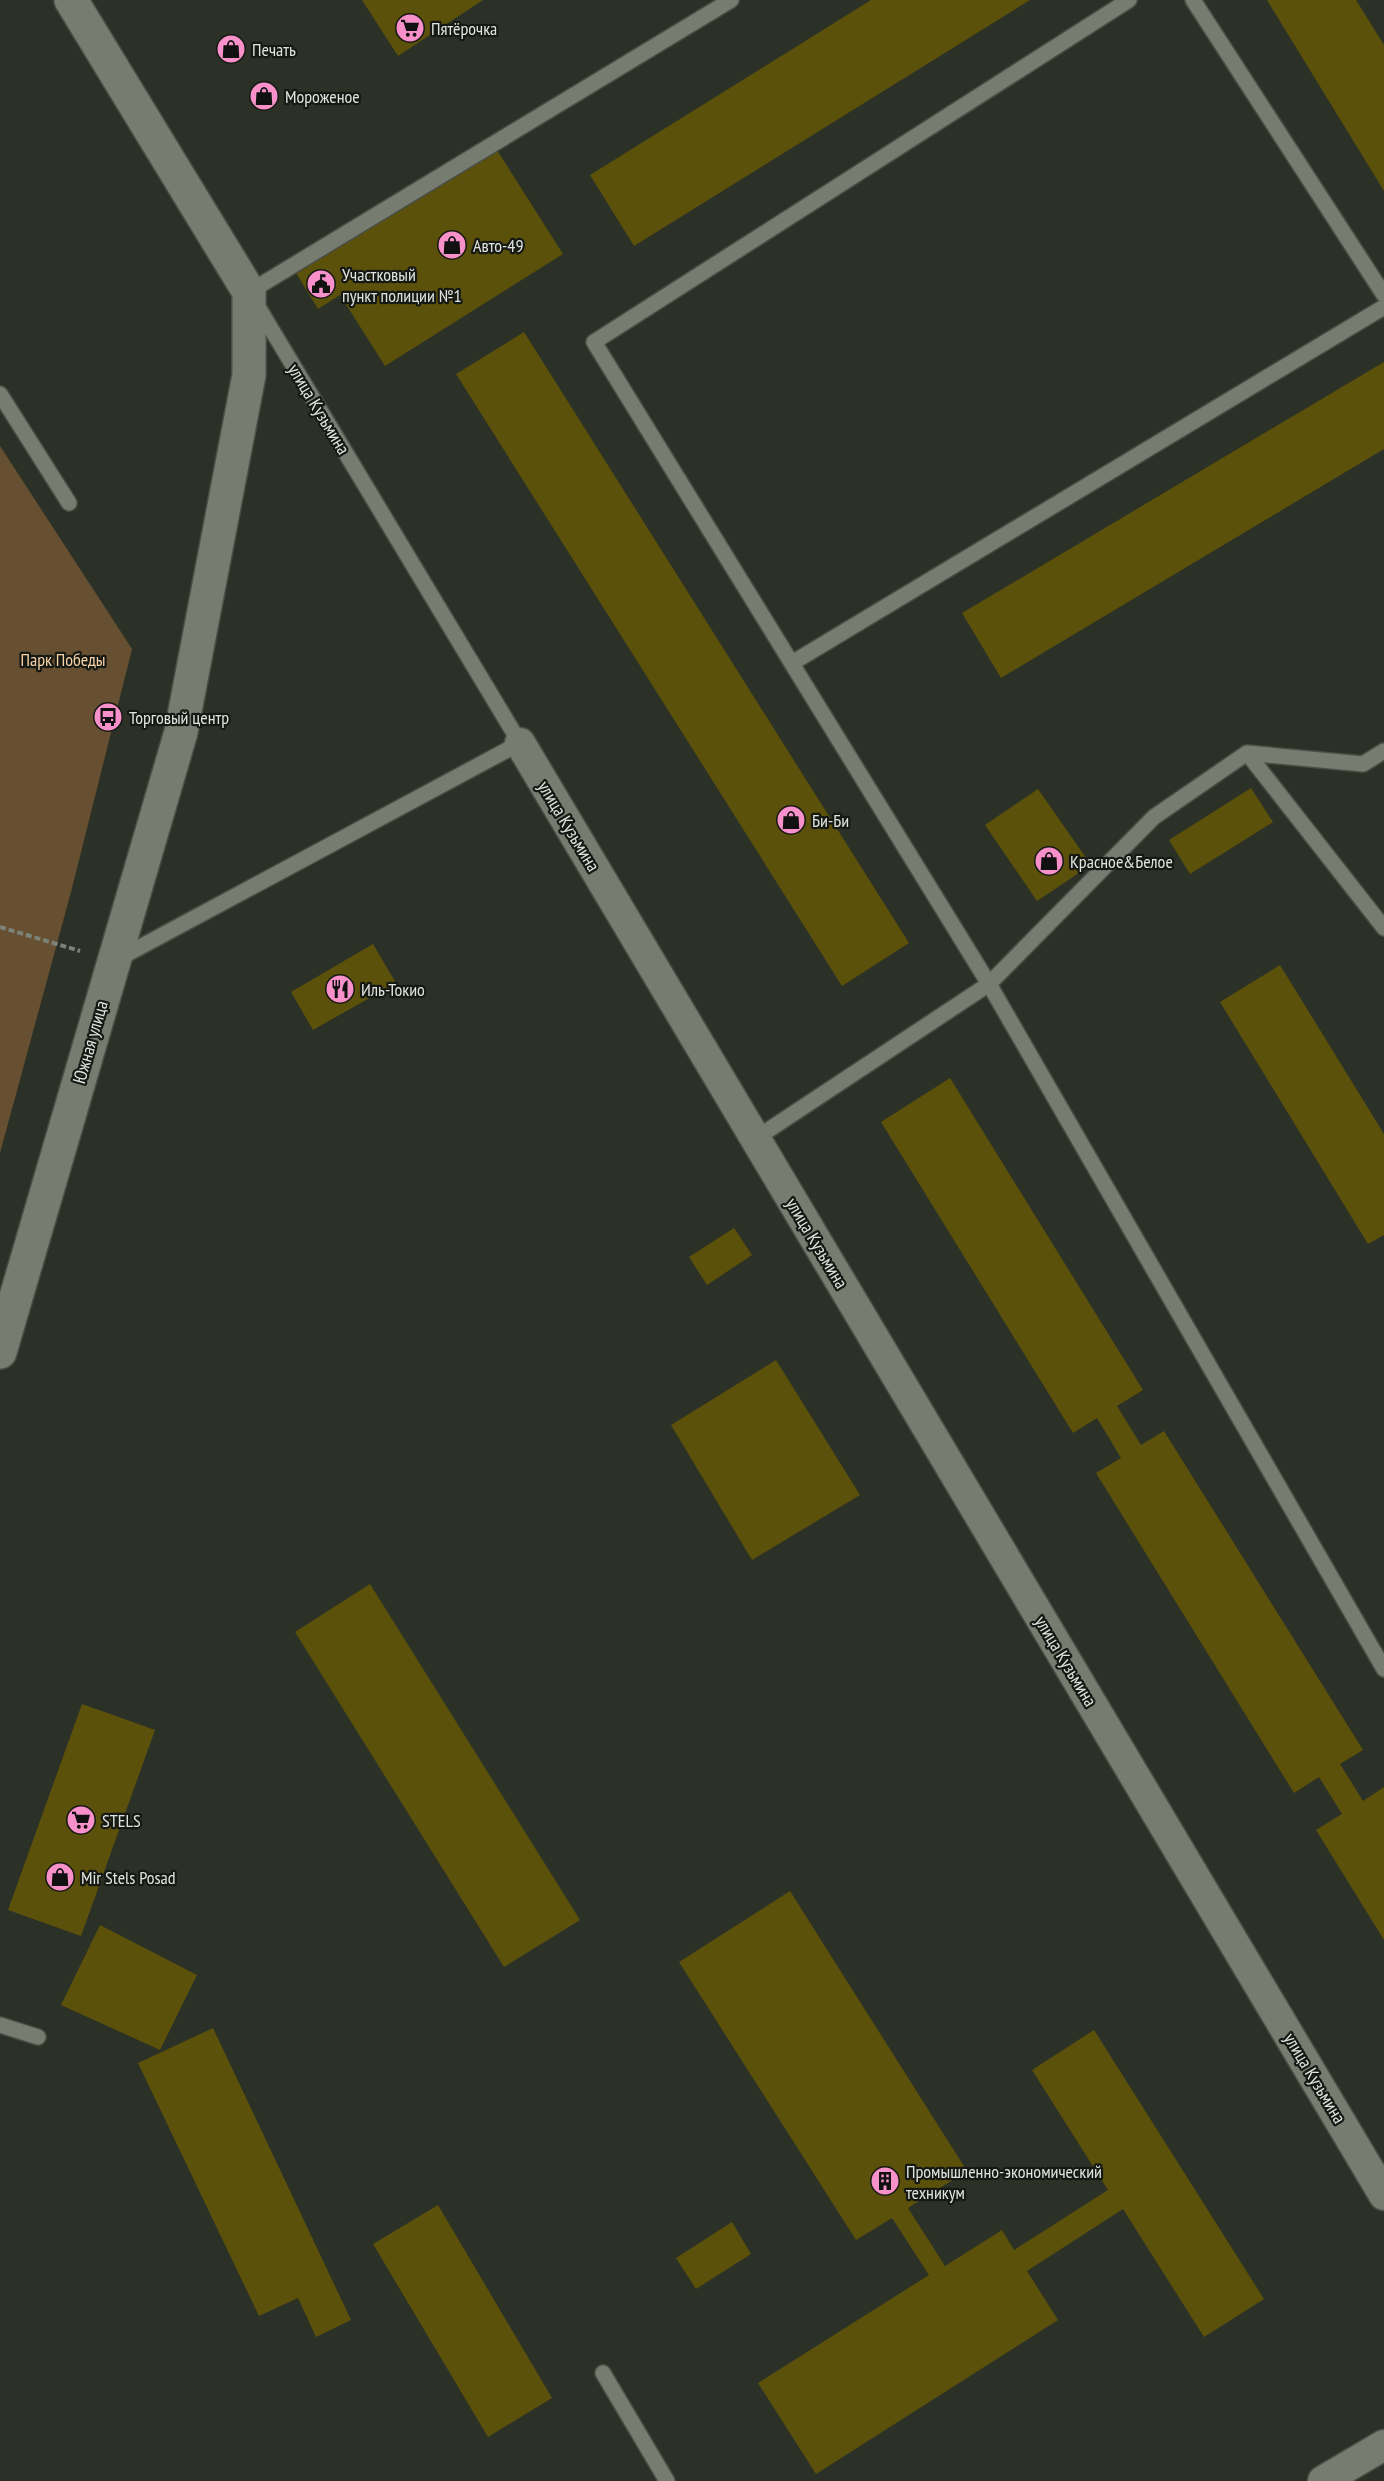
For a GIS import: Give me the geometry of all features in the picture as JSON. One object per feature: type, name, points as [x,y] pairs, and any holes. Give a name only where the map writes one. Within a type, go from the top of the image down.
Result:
[{"type":"street","name":"улица Кузьмина","points":[[71,0],[249,292]]},
{"type":"street","name":"Южная улица","points":[[0,1352],[181,732],[249,375],[249,292]]},
{"type":"street","name":"улица Кузьмина","points":[[520,743],[1384,2195]]},
{"type":"street","points":[[1323,2481],[1384,2445]]},
{"type":"lane","points":[[249,292],[731,0]]},
{"type":"lane","points":[[1129,0],[594,342],[989,984],[1384,1669]]},
{"type":"lane","points":[[1193,0],[1384,295]]},
{"type":"lane","name":"улица Кузьмина","points":[[249,292],[520,743]]},
{"type":"lane","points":[[792,663],[1384,308]]},
{"type":"lane","points":[[0,394],[69,503]]},
{"type":"lane","points":[[114,961],[520,743]]},
{"type":"lane","points":[[755,1139],[989,984],[1154,817],[1247,753],[1363,764],[1384,751]]},
{"type":"lane","points":[[1247,753],[1384,928]]},
{"type":"lane","points":[[0,2025],[39,2037]]},
{"type":"lane","points":[[603,2373],[668,2481]]},
{"type":"path","points":[[0,927],[114,961]]},
{"type":"green space","name":"Парк Победы","points":[[0,446],[132,649],[71,892],[0,1153]]},
{"type":"building","name":"Пятёрочка","points":[[362,0],[483,0],[398,56]]},
{"type":"building","points":[[871,0],[1030,0],[634,246],[590,175]]},
{"type":"building","points":[[1267,0],[1356,0],[1384,45],[1384,191]]},
{"type":"building","points":[[495,147],[563,254],[385,366],[340,295],[318,309],[296,273]]},
{"type":"building","points":[[524,332],[909,943],[842,986],[456,374]]},
{"type":"building","points":[[1384,362],[1384,449],[1001,678],[962,613]]},
{"type":"building","points":[[1251,788],[1273,822],[1190,874],[1169,840]]},
{"type":"building","points":[[1038,789],[1091,865],[1037,901],[985,825]]},
{"type":"building","points":[[373,944],[396,983],[313,1030],[291,992]]},
{"type":"building","points":[[1280,965],[1384,1134],[1384,1235],[1368,1244],[1220,1002]]},
{"type":"building","points":[[950,1078],[1143,1390],[1117,1406],[1141,1445],[1164,1431],[1363,1750],[1340,1764],[1363,1801],[1384,1787],[1384,1940],[1316,1830],[1342,1814],[1319,1777],[1294,1793],[1096,1473],[1121,1458],[1097,1418],[1073,1433],[881,1122]]},
{"type":"building","points":[[734,1228],[752,1255],[707,1285],[689,1257]]},
{"type":"building","points":[[776,1360],[860,1495],[752,1560],[671,1425]]},
{"type":"building","points":[[370,1584],[580,1920],[504,1967],[295,1632]]},
{"type":"building","name":"STELS","points":[[82,1704],[155,1730],[81,1936],[8,1910]]},
{"type":"building","name":"Промышленно-экономический техникум","points":[[790,1891],[967,2171],[908,2208],[945,2266],[1002,2230],[1014,2250],[1108,2190],[1032,2070],[1094,2030],[1264,2299],[1204,2337],[1123,2209],[1027,2271],[1058,2320],[816,2474],[758,2383],[929,2275],[892,2218],[856,2240],[679,1962]]},
{"type":"building","points":[[100,1925],[197,1975],[160,2050],[61,2005]]},
{"type":"building","points":[[213,2028],[351,2320],[316,2337],[298,2298],[259,2316],[138,2063]]},
{"type":"building","points":[[438,2205],[552,2398],[488,2437],[373,2244]]},
{"type":"building","points":[[732,2222],[751,2254],[696,2289],[676,2258]]},
{"type":"place","name":"Пятёрочка","points":[[410,28]]},
{"type":"place","name":"Печать","points":[[231,49]]},
{"type":"place","name":"Мороженое","points":[[264,96]]},
{"type":"place","name":"Авто-49","points":[[452,245]]},
{"type":"place","name":"Участковый пункт полиции №1","points":[[321,284]]},
{"type":"place","name":"Торговый центр","points":[[108,717]]},
{"type":"place","name":"Би-Би","points":[[791,820]]},
{"type":"place","name":"Красное&Белое","points":[[1049,861]]},
{"type":"place","name":"Иль-Токио","points":[[340,989]]},
{"type":"place","name":"STELS","points":[[81,1820]]},
{"type":"place","name":"Mir Stels Posad","points":[[60,1877]]},
{"type":"place","name":"Промышленно-экономический техникум","points":[[885,2181]]}]
